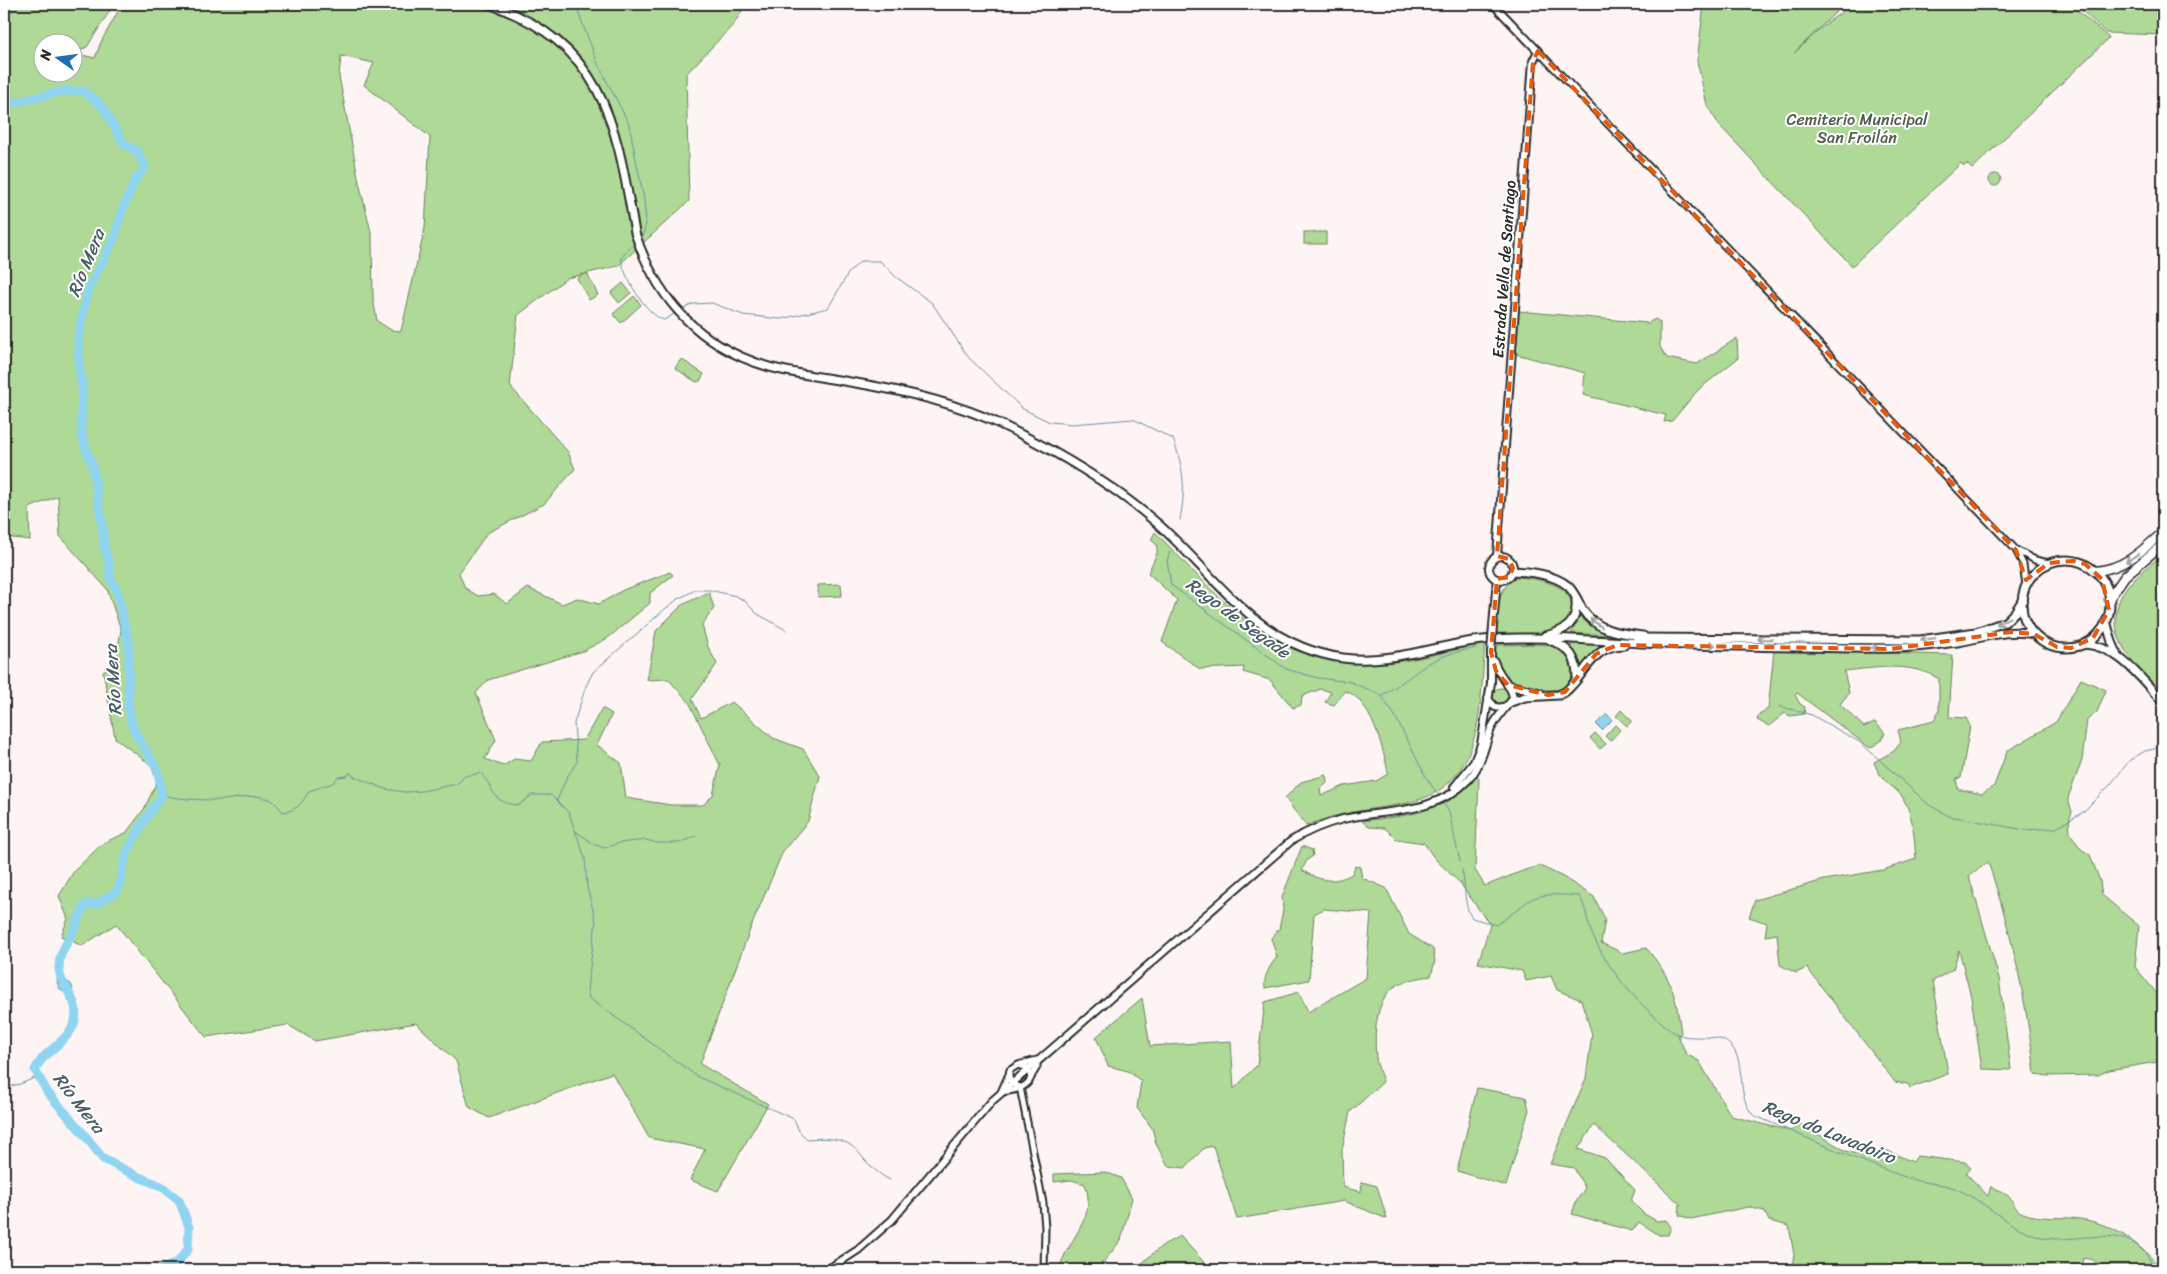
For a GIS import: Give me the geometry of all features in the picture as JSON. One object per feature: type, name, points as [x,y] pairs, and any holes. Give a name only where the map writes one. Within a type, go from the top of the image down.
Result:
[{"type":"highway","points":[[490,4],[528,20],[545,31],[564,47],[594,84],[606,107],[616,134],[635,233],[640,248],[662,292],[682,316],[710,339],[748,360],[769,367],[895,390],[967,411],[995,422],[1052,450],[1109,486],[1157,523],[1256,622],[1279,636],[1305,648],[1343,658],[1376,659],[1403,656],[1472,641],[1537,638],[1891,648],[1957,642],[2011,632],[2034,634]]},
{"type":"highway","points":[[2095,571],[2111,570],[2120,566],[2145,549],[2163,532]]},
{"type":"highway","points":[[2109,599],[2125,576],[2163,544]]},
{"type":"highway","points":[[1508,704],[1525,697],[1559,695],[1565,692],[1586,664],[1607,647],[1617,645],[1660,641],[1920,640],[1976,632],[2005,622],[2016,612],[2022,601],[2026,585],[2036,572],[2049,563],[2073,561],[2095,571],[2102,579],[2109,599],[2106,621],[2101,630],[2084,644],[2071,648],[2057,647],[2044,643],[2034,634],[2023,613],[2022,601]]},
{"type":"highway","points":[[1513,571],[1544,575],[1567,585],[1576,595],[1590,619],[1601,627],[1614,633],[1660,641]]},
{"type":"highway","points":[[1537,638],[1558,633],[1570,626],[1577,608],[1576,595]]},
{"type":"highway","points":[[2106,621],[2118,656]]},
{"type":"highway","points":[[1546,638],[1571,652],[1577,663],[1577,678]]},
{"type":"highway","points":[[2084,644],[2106,648],[2118,656],[2163,702]]},
{"type":"highway","points":[[1506,684],[1548,695]]},
{"type":"main road","points":[[1493,4],[1538,51]]},
{"type":"main road","name":"Estrada Vella de Santiago","points":[[1489,689],[1497,579],[1492,576],[1489,569],[1490,562],[1498,556],[1534,61],[1538,51]]},
{"type":"main road","points":[[1497,579],[1505,579],[1513,571],[1513,565],[1509,558],[1498,556]]},
{"type":"main road","points":[[828,1270],[858,1250],[892,1220],[971,1124],[1001,1092],[1290,841],[1309,830],[1345,819],[1410,810],[1436,801],[1455,791],[1468,780],[1481,761],[1492,728],[1513,694],[1496,671],[1491,652]]},
{"type":"main road","points":[[1436,801],[1456,786],[1474,762],[1482,744],[1489,689],[1496,683],[1506,684]]},
{"type":"main road","points":[[1488,699],[1495,707],[1508,704]]},
{"type":"street","points":[[1538,51],[2016,550],[2023,564],[2026,585]]},
{"type":"street","points":[[2016,550],[2035,560],[2049,563]]},
{"type":"street","points":[[1037,1060],[1038,1067],[1027,1084],[1015,1090],[1001,1092],[1012,1068],[1037,1060]]},
{"type":"street","points":[[1020,1065],[1028,1068],[1031,1078]]},
{"type":"street","points":[[1009,1074],[1012,1083],[1020,1087]]},
{"type":"street","points":[[1020,1087],[1043,1203],[1045,1228],[1044,1270]]},
{"type":"highlighted area","points":[[1538,51],[2016,550],[2026,580],[2049,563],[2073,561],[2085,564],[2102,579],[2109,610],[2093,638],[2071,648],[2057,647],[2034,634],[2011,632],[1891,649],[1617,645],[1596,654],[1565,692],[1548,695],[1508,685],[1496,671],[1491,652],[1497,579],[1509,577],[1513,568],[1509,559],[1497,556],[1533,61]]},
{"type":"green space","points":[[4,4],[114,4],[87,47],[82,49],[82,32],[32,32],[32,82],[82,82],[82,55],[95,58],[101,42],[122,4],[746,4],[734,24],[686,74],[689,201],[618,266],[567,278],[518,315],[510,386],[568,452],[575,469],[544,504],[487,533],[459,573],[465,588],[478,596],[494,594],[507,604],[528,588],[562,604],[577,598],[599,604],[623,590],[670,572],[673,575],[650,593],[650,603],[608,638],[583,651],[488,680],[476,693],[496,740],[485,759],[503,766],[514,759],[531,761],[542,742],[584,740],[602,708],[612,714],[597,745],[621,763],[626,798],[671,805],[703,805],[713,795],[720,765],[689,702],[668,679],[647,680],[656,631],[682,605],[709,592],[714,608],[702,625],[708,647],[717,664],[692,699],[701,718],[732,702],[773,738],[803,749],[820,776],[808,821],[783,851],[751,927],[700,1064],[768,1104],[718,1191],[690,1180],[705,1149],[649,1138],[612,1073],[489,1118],[469,1107],[456,1061],[416,1023],[315,1041],[288,1025],[206,1037],[116,924],[82,946],[61,936],[68,919],[59,896],[74,871],[103,843],[126,833],[144,809],[157,782],[151,765],[115,738],[103,671],[115,664],[121,630],[107,589],[60,536],[58,496],[29,508],[30,540],[4,537]],"holes":[[[341,56],[374,63],[364,85],[430,137],[425,228],[401,331],[391,330],[377,321],[373,298],[372,236],[359,182],[339,76]]]},
{"type":"green space","name":"Cemiterio Municipal San Froilán","points":[[1704,4],[1844,4],[1794,53],[1828,22],[1853,4],[2070,4],[2109,38],[1972,169],[1967,164],[1964,166],[1961,163],[1852,266],[1719,125],[1707,105],[1697,61]]},
{"type":"green space","points":[[2075,4],[2163,4],[2163,35],[2106,33]]},
{"type":"green space","points":[[1995,174],[2001,180],[1995,186],[1989,180]]},
{"type":"green space","points":[[1304,232],[1326,232],[1326,244],[1304,244]]},
{"type":"green space","points":[[587,273],[598,295],[589,300],[577,278]]},
{"type":"green space","points":[[623,283],[631,293],[619,303],[611,293]]},
{"type":"green space","points":[[634,296],[641,305],[621,323],[613,314]]},
{"type":"green space","points":[[1519,311],[1648,323],[1655,319],[1660,322],[1660,347],[1667,358],[1697,364],[1737,338],[1738,358],[1698,390],[1672,421],[1664,422],[1666,415],[1583,395],[1585,373],[1516,354]]},
{"type":"green space","points":[[681,359],[704,374],[700,381],[696,382],[675,368]]},
{"type":"green space","points":[[1155,532],[1205,583],[1254,627],[1282,644],[1312,656],[1346,663],[1384,663],[1409,660],[1485,644],[1478,720],[1472,744],[1463,765],[1449,782],[1429,796],[1402,804],[1341,814],[1306,826],[1285,798],[1301,782],[1326,775],[1327,783],[1320,789],[1321,796],[1344,786],[1376,781],[1388,774],[1379,739],[1368,714],[1354,695],[1345,691],[1334,705],[1325,702],[1331,692],[1321,689],[1302,696],[1301,705],[1293,708],[1270,680],[1243,672],[1244,667],[1200,669],[1162,642],[1177,600],[1148,573],[1157,553],[1157,545],[1151,540]]},
{"type":"green space","points":[[2163,553],[2163,692],[2128,655],[2122,645],[2116,621],[2117,608],[2127,587]]},
{"type":"green space","points":[[1518,577],[1554,584],[1568,595],[1572,613],[1565,625],[1558,630],[1545,633],[1497,633],[1499,600],[1505,587]]},
{"type":"green space","points":[[841,584],[842,596],[818,597],[818,585]]},
{"type":"green space","points":[[1582,613],[1591,625],[1607,635],[1571,633]]},
{"type":"green space","points":[[1571,643],[1600,644],[1602,647],[1582,665],[1571,647]]},
{"type":"green space","points":[[1539,644],[1559,649],[1568,657],[1572,668],[1572,676],[1562,688],[1550,690],[1524,686],[1509,681],[1502,675],[1498,667],[1495,645]]},
{"type":"green space","points":[[1774,650],[1953,655],[1949,717],[1966,718],[1970,726],[1961,778],[1956,779],[1958,789],[1982,794],[1994,786],[2007,751],[2056,722],[2081,679],[2106,690],[2097,712],[2087,720],[2082,760],[2068,798],[2072,812],[2069,820],[2070,833],[2081,849],[2090,855],[2100,881],[2102,895],[2139,926],[2135,967],[2163,1001],[2163,1061],[2109,1070],[2098,1075],[2048,1076],[2035,1074],[2017,967],[1997,888],[1988,862],[1969,876],[1999,978],[2011,1070],[1982,1069],[1971,997],[1959,950],[1953,969],[1933,981],[1948,1074],[1910,1088],[1908,1084],[1895,1082],[1807,968],[1796,973],[1780,965],[1777,934],[1765,936],[1767,923],[1749,917],[1755,900],[1824,880],[1883,870],[1916,859],[1913,827],[1907,805],[1903,798],[1880,775],[1874,762],[1894,751],[1901,742],[1898,730],[1934,721],[1939,711],[1939,679],[1928,673],[1905,668],[1881,667],[1844,671],[1849,693],[1840,704],[1864,727],[1875,722],[1885,733],[1881,741],[1870,748],[1797,693],[1795,695],[1800,704],[1805,707],[1804,714],[1790,716],[1785,713],[1769,726],[1757,720],[1759,714],[1768,709]]},
{"type":"green space","points":[[1498,688],[1504,688],[1509,693],[1507,702],[1498,704],[1493,699],[1493,693]]},
{"type":"green space","points":[[1621,710],[1632,721],[1627,726],[1616,716]]},
{"type":"green space","points":[[1615,725],[1620,730],[1610,741],[1605,736]]},
{"type":"green space","points":[[1595,733],[1606,744],[1600,749],[1590,738]]},
{"type":"green space","points":[[1475,767],[1479,780],[1475,870],[1485,886],[1540,866],[1563,877],[1594,897],[1605,919],[1601,943],[1623,953],[1646,948],[1662,969],[1675,997],[1681,1033],[1678,1035],[1686,1054],[1699,1061],[1731,1116],[1790,1131],[1801,1124],[1846,1151],[1886,1163],[1881,1148],[1913,1162],[1917,1156],[1965,1162],[1971,1167],[1966,1173],[1988,1196],[1991,1186],[2008,1196],[2018,1210],[2023,1213],[2044,1217],[2080,1219],[2105,1226],[2136,1244],[2163,1270],[2104,1270],[2093,1260],[2083,1258],[2081,1268],[2083,1270],[1791,1270],[1794,1255],[1789,1226],[1769,1221],[1764,1211],[1748,1207],[1691,1219],[1679,1215],[1680,1204],[1594,1125],[1578,1149],[1605,1158],[1635,1190],[1631,1201],[1644,1214],[1657,1221],[1666,1220],[1671,1227],[1668,1235],[1659,1235],[1639,1222],[1632,1231],[1572,1214],[1576,1202],[1585,1188],[1574,1168],[1550,1164],[1586,1078],[1592,1034],[1581,1000],[1557,990],[1551,976],[1526,981],[1522,971],[1478,963],[1490,925],[1460,883],[1435,859],[1424,843],[1396,839],[1385,828],[1369,827],[1362,821],[1408,815],[1431,808],[1454,794]]},
{"type":"green space","points":[[1302,846],[1312,850],[1313,856],[1307,860],[1302,870],[1314,877],[1327,880],[1339,879],[1352,874],[1355,866],[1360,867],[1362,878],[1386,888],[1409,934],[1433,949],[1435,961],[1431,976],[1412,980],[1394,987],[1383,1000],[1377,1019],[1375,1048],[1383,1082],[1350,1112],[1342,1150],[1343,1187],[1361,1192],[1362,1182],[1377,1186],[1387,1219],[1344,1201],[1237,1219],[1213,1146],[1204,1148],[1185,1168],[1168,1166],[1156,1144],[1152,1128],[1137,1108],[1141,1081],[1128,1071],[1108,1066],[1096,1037],[1142,998],[1150,1046],[1231,1041],[1234,1089],[1257,1065],[1265,1002],[1299,992],[1308,1012],[1366,978],[1371,913],[1324,909],[1314,914],[1309,980],[1265,988],[1266,975],[1277,957],[1271,938],[1279,929],[1283,910],[1282,897]]},
{"type":"green space","points":[[1477,1088],[1526,1097],[1529,1110],[1506,1186],[1457,1171]]},
{"type":"green space","points":[[1105,1172],[1121,1178],[1132,1198],[1121,1240],[1097,1270],[1059,1270],[1084,1219],[1088,1196],[1085,1184],[1071,1180],[1054,1182],[1054,1174]]},
{"type":"green space","points":[[1180,1236],[1211,1270],[1134,1270],[1163,1245]]},
{"type":"water","points":[[1607,714],[1612,720],[1602,730],[1596,724]]},
{"type":"water","points":[[57,975],[71,984],[73,989],[64,992],[60,989]]},
{"type":"waterway","name":"Rego de Segade","points":[[575,4],[598,64],[629,124],[644,200],[646,223],[643,235],[640,238]]},
{"type":"waterway","name":"Río Mera","points":[[4,103],[18,102],[62,91],[84,91],[102,106],[124,144],[138,152],[145,167],[135,180],[121,213],[115,237],[88,289],[78,339],[82,385],[81,434],[92,465],[104,547],[109,563],[111,580],[117,590],[129,646],[128,706],[133,729],[158,771],[162,795],[142,824],[125,857],[120,884],[116,892],[96,904],[86,904],[65,945],[60,958],[59,971],[74,1003],[75,1020],[68,1034],[44,1057],[35,1070],[48,1093],[103,1159],[161,1186],[179,1200],[189,1227],[188,1249],[178,1262],[161,1270]]},
{"type":"waterway","name":"Rego de Segade","points":[[635,242],[621,258],[626,274],[636,294],[657,317],[664,320],[676,313]]},
{"type":"waterway","name":"Rego de Segade","points":[[682,310],[693,304],[712,303],[743,315],[781,319],[828,308],[849,272],[861,261],[880,261],[896,277],[932,303],[969,358],[1023,409],[1050,422],[1073,424],[1133,419],[1173,439],[1180,460],[1183,479],[1180,520]]},
{"type":"waterway","name":"Rego de Segade","points":[[1170,552],[1167,561],[1171,585],[1286,669],[1318,678],[1351,682],[1381,695],[1395,716],[1426,777],[1439,796]]},
{"type":"waterway","points":[[557,800],[567,777],[577,762],[574,723],[586,686],[593,672],[678,599],[695,590],[709,590],[736,596],[745,601],[756,613],[786,630]]},
{"type":"waterway","points":[[1382,695],[1436,659],[1476,648]]},
{"type":"waterway","points":[[1779,706],[1812,715],[1861,743],[1929,805],[1949,816],[2025,830],[2056,828],[2083,812],[2110,785],[2130,760],[2145,751],[2163,747]]},
{"type":"waterway","points":[[162,795],[210,800],[256,796],[273,801],[283,812],[292,810],[299,805],[309,791],[333,783],[338,777],[347,776],[350,772],[353,776],[385,789],[405,792],[422,791],[457,784],[465,776],[481,773],[495,795],[510,804],[519,805],[532,795],[551,795],[569,813],[585,858],[587,887],[596,921],[587,990],[589,998],[698,1077],[794,1119],[799,1131],[807,1139],[826,1138],[840,1140],[849,1144],[877,1172],[890,1180]]},
{"type":"waterway","name":"Rego do Lavadoiro","points":[[1442,801],[1449,812],[1460,862]]},
{"type":"waterway","points":[[573,829],[595,845],[605,848],[619,843],[646,840],[657,843],[679,843],[696,836]]},
{"type":"waterway","name":"Rego do Lavadoiro","points":[[1462,870],[1466,901],[1472,918],[1496,925],[1534,898],[1553,895],[1579,896],[1584,905],[1591,931],[1605,959],[1625,986],[1648,1010],[1679,1035],[1711,1037],[1726,1042],[1732,1047],[1739,1062],[1745,1099],[1753,1115],[1891,1172],[1917,1181],[1954,1188],[2029,1233],[2054,1239],[2095,1236],[2121,1238],[2133,1243],[2143,1251],[2156,1270]]},
{"type":"waterway","points":[[4,1088],[37,1077]]}]
